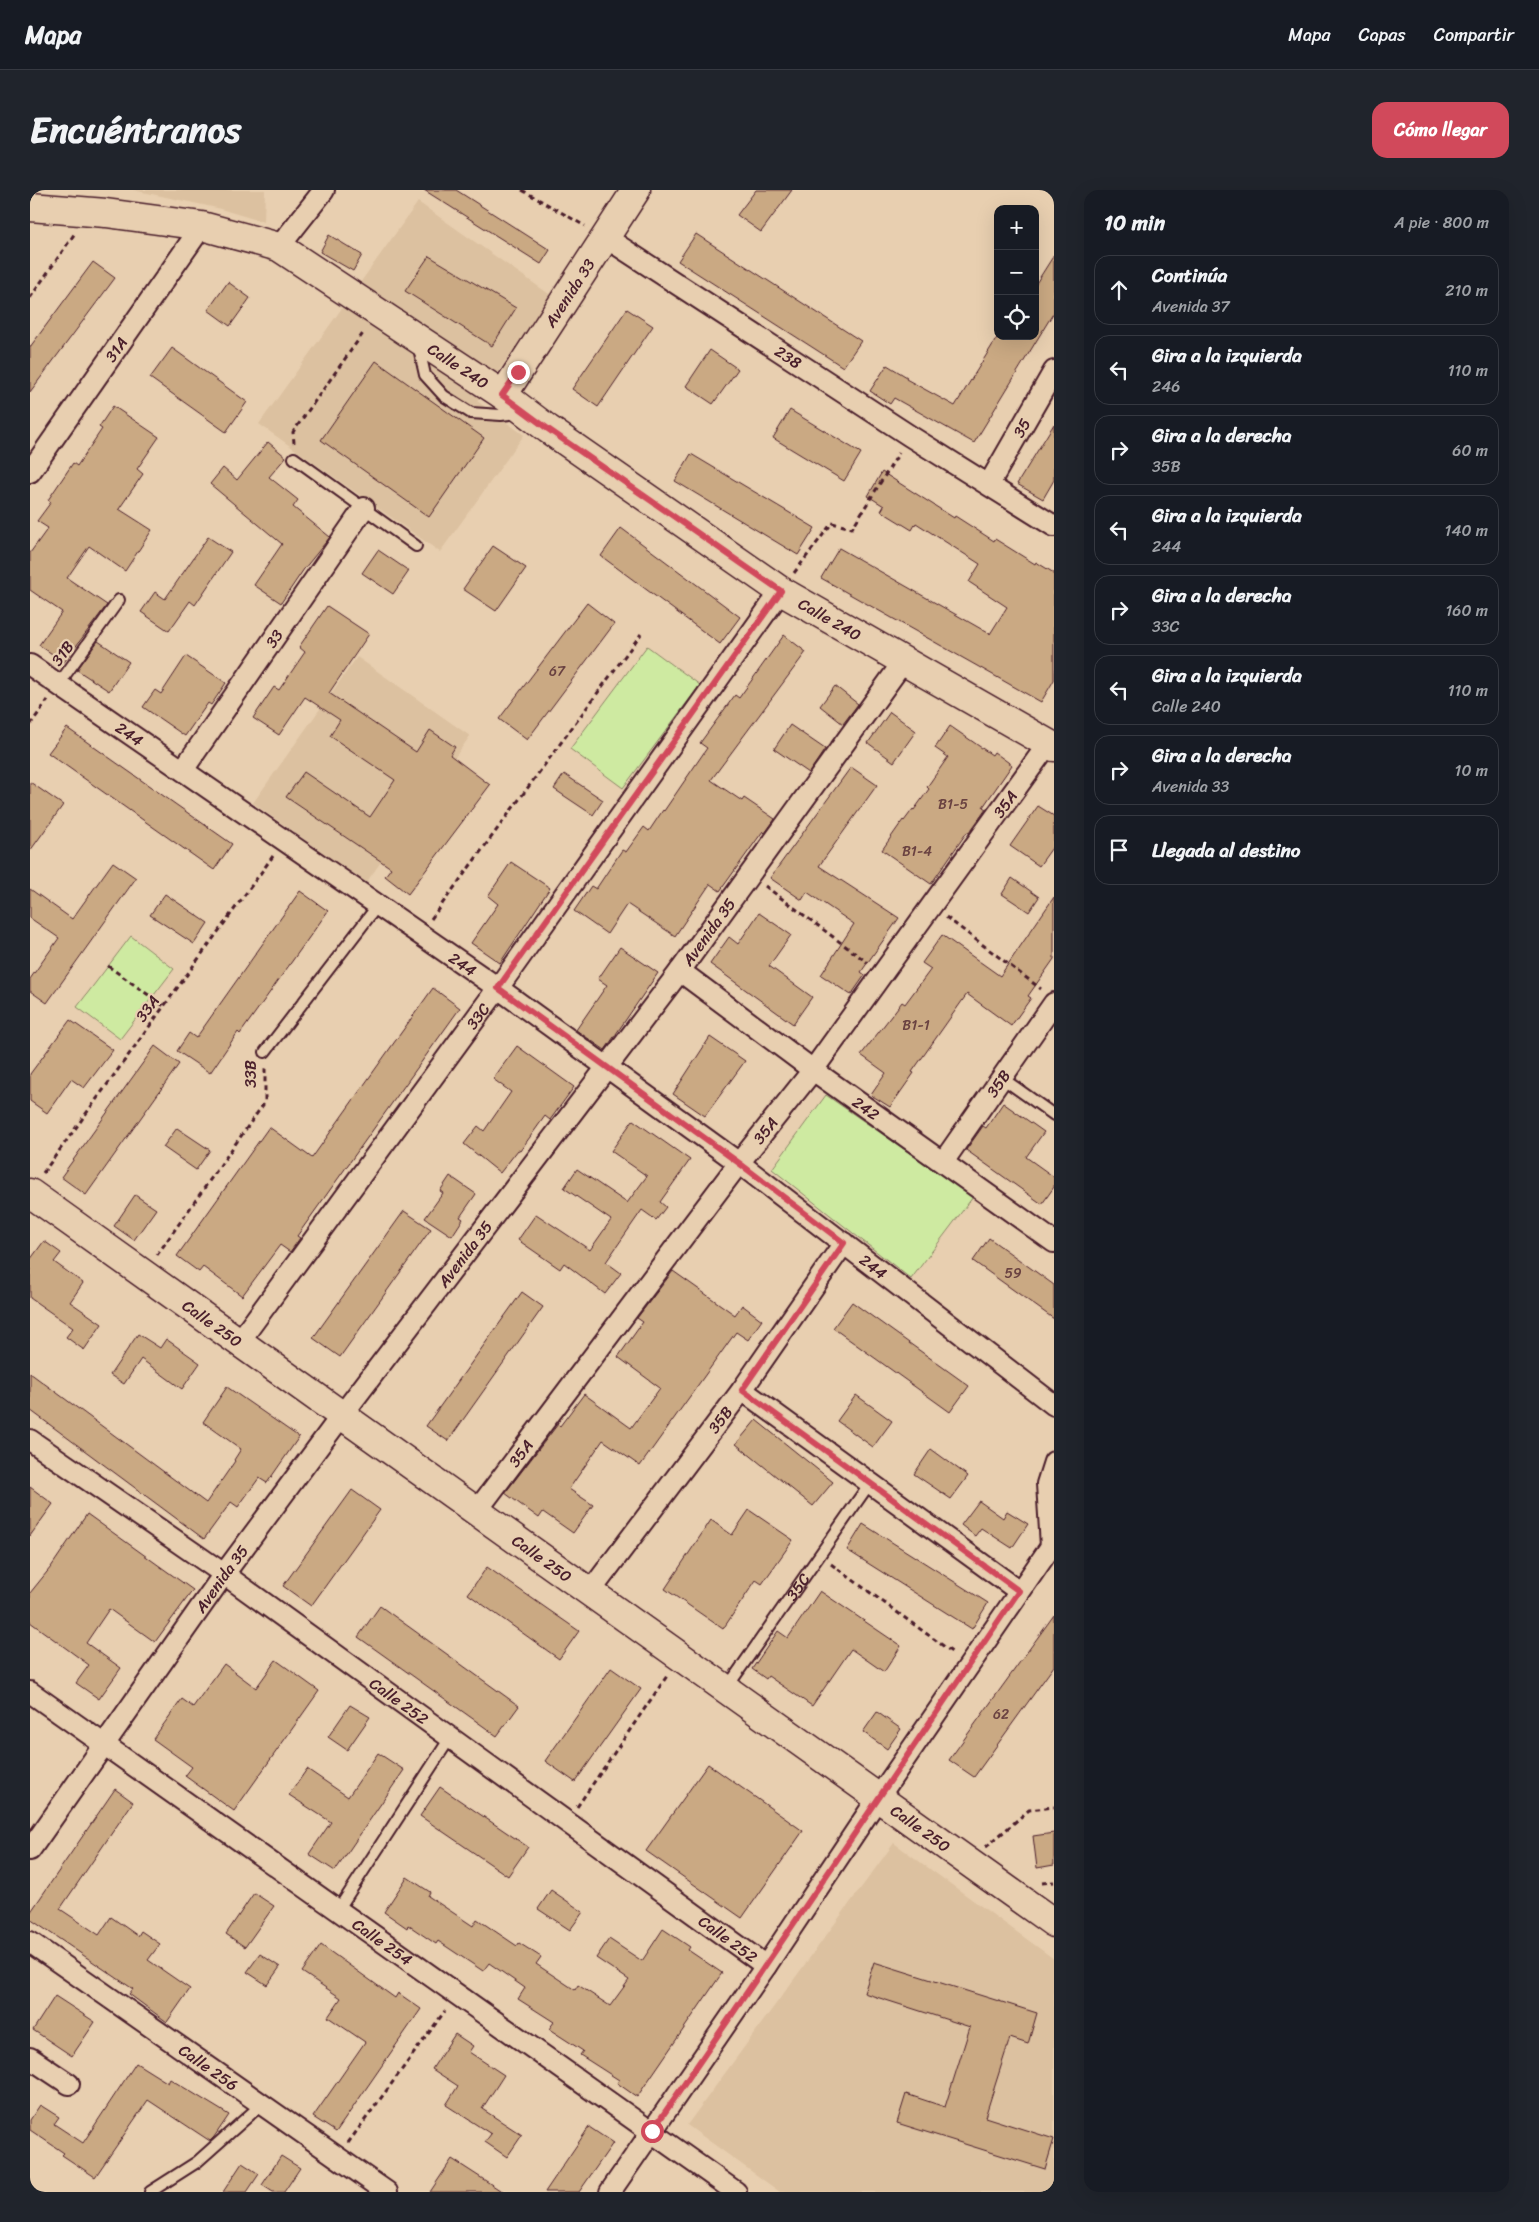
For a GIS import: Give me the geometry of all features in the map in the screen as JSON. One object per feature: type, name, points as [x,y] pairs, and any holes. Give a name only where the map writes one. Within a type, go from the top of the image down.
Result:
[{"type":"street","points":[[279,247],[324,190]]},
{"type":"street","name":"Avenida 33","points":[[502,395],[636,190]]},
{"type":"street","name":"Calle 240","points":[[30,206],[202,226],[279,247],[502,395],[781,591],[1051,746]]},
{"type":"street","name":"31A","points":[[30,472],[202,226]]},
{"type":"street","name":"238","points":[[605,237],[910,436],[1054,526]]},
{"type":"street","name":"35","points":[[989,484],[1054,371]]},
{"type":"street","name":"33","points":[[183,770],[364,508]]},
{"type":"street","name":"33C","points":[[239,1342],[498,988],[781,591]]},
{"type":"street","name":"Avenida 35","points":[[30,1850],[103,1743],[224,1574],[342,1415],[680,971],[903,662]]},
{"type":"street","name":"244","points":[[30,665],[498,988],[739,1163],[1054,1405]]},
{"type":"street","name":"35A","points":[[476,1512],[739,1163],[813,1070],[931,906],[1051,746]]},
{"type":"street","name":"242","points":[[680,971],[813,1070],[1052,1238]]},
{"type":"street","name":"35B","points":[[943,1162],[1002,1078],[1050,998]]},
{"type":"street","name":"Calle 250","points":[[36,1184],[144,1274],[1054,1923]]},
{"type":"street","name":"35B","points":[[590,1592],[742,1390],[844,1243]]},
{"type":"street","points":[[742,1390],[1019,1591]]},
{"type":"street","name":"Calle 252","points":[[30,1440],[224,1574],[766,1966]]},
{"type":"street","points":[[610,2192],[766,1966],[878,1798],[1052,1544],[1047,1484],[1054,1462]]},
{"type":"street","name":"Calle 254","points":[[30,1692],[736,2192]]},
{"type":"street","name":"Calle 256","points":[[30,1942],[387,2192]]},
{"type":"street","points":[[30,2058],[69,2084]]},
{"type":"lane","points":[[417,340],[425,375],[444,396],[471,413],[501,415],[525,412]]},
{"type":"lane","points":[[294,458],[416,546]]},
{"type":"lane","name":"31B","points":[[58,685],[119,600]]},
{"type":"lane","name":"33B","points":[[265,1052],[378,905]]},
{"type":"lane","points":[[1002,1078],[1054,1115]]},
{"type":"lane","name":"35C","points":[[726,1690],[818,1555],[870,1483]]},
{"type":"lane","points":[[338,1910],[450,1738]]},
{"type":"lane","points":[[150,2192],[197,2162],[262,2104]]},
{"type":"path","points":[[522,190],[605,237]]},
{"type":"path","points":[[30,298],[89,212]]},
{"type":"path","points":[[294,458],[293,432],[378,313]]},
{"type":"path","points":[[781,591],[832,523],[852,528],[910,436]]},
{"type":"path","points":[[420,934],[641,634]]},
{"type":"path","name":"31B","points":[[30,724],[58,685]]},
{"type":"path","name":"33A","points":[[36,1184],[285,840]]},
{"type":"path","points":[[750,875],[883,974]]},
{"type":"path","points":[[931,906],[1050,998]]},
{"type":"path","points":[[108,966],[164,1006]]},
{"type":"path","name":"33B","points":[[144,1274],[265,1102],[265,1052]]},
{"type":"path","points":[[818,1555],[969,1664]]},
{"type":"path","points":[[567,1823],[680,1657]]},
{"type":"path","points":[[968,1862],[1029,1810],[1054,1806]]},
{"type":"path","points":[[338,2157],[457,1994]]},
{"type":"shaded area","points":[[133,190],[265,190],[264,222],[217,208]]},
{"type":"shaded area","points":[[418,202],[552,296],[477,401],[524,435],[440,552],[259,424]]},
{"type":"shaded area","points":[[357,657],[470,736],[366,883],[253,803]]},
{"type":"shaded area","points":[[894,1843],[1054,1959],[1054,2192],[780,2192],[687,2125]]},
{"type":"green space","points":[[647,646],[700,685],[623,788],[570,749]]},
{"type":"green space","points":[[131,936],[174,969],[120,1039],[77,1007]]},
{"type":"green space","points":[[826,1095],[973,1197],[911,1279],[772,1169]]},
{"type":"building","points":[[424,190],[456,190],[550,250],[541,264]]},
{"type":"building","points":[[756,190],[792,190],[761,232],[737,215]]},
{"type":"building","points":[[696,234],[861,341],[843,367],[678,261]]},
{"type":"building","points":[[329,235],[362,255],[353,271],[320,252]]},
{"type":"building","points":[[1054,255],[1054,312],[1039,337],[1039,295],[1039,279]]},
{"type":"building","points":[[429,256],[516,308],[492,346],[405,291]]},
{"type":"building","points":[[93,262],[115,278],[30,392],[30,347]]},
{"type":"building","points":[[228,282],[250,298],[230,326],[208,310]]},
{"type":"building","points":[[627,309],[653,326],[598,407],[572,389]]},
{"type":"building","points":[[996,340],[1037,340],[974,443],[894,398],[890,404],[870,391],[887,365],[907,377],[906,379],[955,406]]},
{"type":"building","points":[[172,348],[247,402],[226,432],[150,378]]},
{"type":"building","points":[[710,350],[738,369],[713,404],[686,386]]},
{"type":"building","points":[[376,361],[484,438],[429,517],[321,440]]},
{"type":"building","points":[[113,406],[159,437],[137,469],[143,474],[119,509],[152,530],[125,571],[89,546],[67,578],[107,605],[64,662],[39,645],[62,612],[30,590],[30,553],[48,528],[37,521],[51,502],[48,500],[73,463],[77,466],[102,429],[99,427]]},
{"type":"building","points":[[790,410],[861,453],[844,481],[773,438]]},
{"type":"building","points":[[1054,424],[1054,480],[1043,499],[1017,484]]},
{"type":"building","points":[[268,442],[286,457],[269,477],[298,500],[293,507],[330,537],[304,569],[281,603],[254,585],[282,544],[210,484],[223,468],[237,480]]},
{"type":"building","points":[[691,454],[815,528],[798,555],[675,481]]},
{"type":"building","points":[[882,472],[954,518],[955,516],[994,541],[995,539],[1035,564],[1036,562],[1054,573],[1054,680],[1041,702],[821,578],[839,548],[990,634],[1007,607],[969,582],[980,564],[916,523],[912,530],[881,511],[884,506],[868,496]]},
{"type":"building","points":[[621,528],[740,617],[720,644],[601,556]]},
{"type":"building","points":[[208,537],[231,552],[195,605],[190,601],[169,631],[141,612],[155,592],[165,599]]},
{"type":"building","points":[[493,546],[526,568],[496,611],[463,589]]},
{"type":"building","points":[[378,550],[409,571],[393,594],[362,573]]},
{"type":"building","points":[[587,603],[614,624],[527,740],[499,719]]},
{"type":"building","points":[[327,606],[369,634],[329,693],[416,752],[430,730],[455,747],[450,755],[490,785],[408,894],[385,876],[391,868],[286,797],[304,772],[370,817],[395,780],[330,736],[340,720],[305,697],[279,735],[253,718],[274,687],[279,690],[305,652],[299,647]]},
{"type":"building","points":[[784,635],[806,652],[711,780],[742,801],[744,798],[775,819],[765,833],[763,831],[720,891],[710,884],[675,936],[627,904],[607,934],[574,911],[591,886],[596,889],[622,850],[626,852],[644,827],[649,831],[707,748],[700,743],[735,695],[739,698]]},
{"type":"building","points":[[98,641],[129,662],[109,691],[77,670]]},
{"type":"building","points":[[186,656],[226,683],[211,705],[208,703],[185,736],[143,707],[155,690],[161,694]]},
{"type":"building","points":[[835,686],[858,704],[843,724],[820,706]]},
{"type":"building","points":[[890,712],[916,731],[894,762],[868,743]]},
{"type":"building","points":[[790,725],[825,749],[809,773],[774,749]]},
{"type":"building","points":[[950,726],[992,755],[994,752],[1012,765],[983,807],[986,809],[969,833],[967,832],[931,884],[882,850],[903,820],[914,810],[929,789],[927,787],[948,757],[935,748]]},
{"type":"building","points":[[67,728],[232,844],[214,870],[48,753]]},
{"type":"building","points":[[851,767],[877,785],[819,866],[899,918],[861,972],[865,975],[851,995],[821,975],[854,924],[807,892],[802,900],[770,878]]},
{"type":"building","points":[[564,774],[603,800],[593,815],[554,789]]},
{"type":"building","points":[[30,782],[63,805],[30,851]]},
{"type":"building","points":[[1038,806],[1054,816],[1054,845],[1039,866],[1010,846]]},
{"type":"building","points":[[113,862],[136,878],[47,1003],[30,991],[30,979],[59,938],[30,918],[30,889],[72,919]]},
{"type":"building","points":[[511,862],[550,888],[500,963],[471,943],[498,904],[488,896]]},
{"type":"building","points":[[1012,878],[1039,897],[1029,912],[1002,894]]},
{"type":"building","points":[[300,891],[328,911],[240,1034],[238,1032],[210,1073],[177,1051],[189,1033],[196,1038]]},
{"type":"building","points":[[165,894],[208,923],[194,944],[150,915]]},
{"type":"building","points":[[1054,897],[1054,959],[1028,996],[1031,998],[1011,1026],[967,994],[912,1072],[914,1073],[890,1107],[871,1095],[886,1073],[861,1055],[902,1002],[905,1004],[931,969],[922,963],[942,935],[1000,976]]},
{"type":"building","points":[[759,913],[791,935],[769,966],[812,997],[793,1024],[710,964],[729,937],[738,944]]},
{"type":"building","points":[[620,947],[658,973],[605,1050],[576,1030],[607,985],[598,979]]},
{"type":"building","points":[[433,988],[460,1008],[297,1236],[300,1238],[290,1252],[280,1245],[242,1296],[203,1267],[199,1272],[177,1256],[269,1127],[312,1158]]},
{"type":"building","points":[[70,1020],[113,1050],[84,1088],[71,1079],[47,1113],[30,1101],[30,1074]]},
{"type":"building","points":[[710,1037],[745,1061],[705,1116],[673,1094]]},
{"type":"building","points":[[155,1046],[179,1064],[86,1195],[61,1177]]},
{"type":"building","points":[[517,1046],[574,1087],[550,1120],[545,1116],[520,1151],[518,1150],[500,1173],[464,1144],[478,1126],[484,1131],[511,1092],[493,1079]]},
{"type":"building","points":[[1003,1103],[1044,1132],[1026,1157],[1054,1177],[1054,1187],[1042,1204],[966,1150],[983,1126],[986,1128]]},
{"type":"building","points":[[633,1120],[690,1160],[660,1202],[666,1207],[656,1220],[642,1210],[606,1262],[621,1273],[605,1294],[564,1263],[560,1269],[518,1240],[536,1214],[590,1250],[611,1220],[564,1188],[577,1169],[627,1203],[647,1176],[611,1151]]},
{"type":"building","points":[[177,1128],[210,1150],[196,1170],[163,1147]]},
{"type":"building","points":[[450,1176],[476,1194],[460,1217],[463,1219],[452,1236],[425,1218],[443,1193],[440,1191]]},
{"type":"building","points":[[135,1195],[156,1209],[134,1240],[114,1226]]},
{"type":"building","points":[[404,1211],[431,1229],[340,1357],[313,1338]]},
{"type":"building","points":[[989,1238],[1054,1285],[1054,1319],[973,1261]]},
{"type":"building","points":[[44,1241],[61,1253],[54,1262],[83,1283],[70,1302],[102,1324],[84,1350],[66,1337],[73,1328],[30,1298],[30,1260]]},
{"type":"building","points":[[673,1271],[735,1315],[742,1305],[762,1320],[748,1340],[736,1332],[640,1466],[603,1440],[569,1489],[593,1505],[573,1533],[543,1512],[539,1518],[505,1493],[558,1424],[560,1426],[584,1394],[631,1428],[660,1388],[618,1357],[643,1322],[637,1318]]},
{"type":"building","points":[[522,1292],[543,1307],[448,1441],[426,1426]]},
{"type":"building","points":[[852,1302],[969,1386],[950,1412],[833,1328]]},
{"type":"building","points":[[138,1334],[160,1348],[166,1339],[200,1363],[182,1389],[141,1359],[124,1384],[110,1375]]},
{"type":"building","points":[[30,1373],[206,1503],[241,1449],[203,1422],[227,1387],[299,1437],[267,1483],[259,1478],[238,1507],[231,1502],[204,1539],[30,1410]]},
{"type":"building","points":[[856,1395],[892,1421],[873,1447],[837,1421]]},
{"type":"building","points":[[756,1420],[833,1482],[813,1506],[736,1444]]},
{"type":"building","points":[[931,1449],[968,1476],[951,1499],[914,1474]]},
{"type":"building","points":[[30,1487],[53,1504],[30,1536]]},
{"type":"building","points":[[352,1490],[380,1510],[311,1606],[283,1586]]},
{"type":"building","points":[[979,1501],[1003,1518],[1007,1511],[1028,1524],[1012,1548],[981,1528],[975,1536],[961,1525]]},
{"type":"building","points":[[749,1510],[793,1540],[762,1584],[756,1580],[723,1629],[665,1589],[711,1520],[732,1535]]},
{"type":"building","points":[[87,1514],[193,1590],[155,1642],[109,1609],[86,1643],[121,1668],[99,1699],[76,1683],[89,1665],[30,1622],[30,1593],[51,1567]]},
{"type":"building","points":[[863,1524],[988,1603],[972,1629],[847,1550]]},
{"type":"building","points":[[487,1567],[579,1631],[559,1659],[468,1594]]},
{"type":"building","points":[[820,1591],[901,1646],[884,1672],[851,1649],[812,1706],[768,1676],[766,1679],[752,1669],[778,1631],[788,1638]]},
{"type":"building","points":[[380,1606],[519,1706],[497,1736],[358,1637]]},
{"type":"building","points":[[1054,1615],[1054,1666],[974,1777],[949,1760]]},
{"type":"building","points":[[276,1660],[319,1691],[234,1811],[185,1776],[192,1767],[153,1739],[182,1699],[193,1707],[224,1664],[256,1688]]},
{"type":"building","points":[[611,1668],[641,1689],[575,1782],[545,1761]]},
{"type":"building","points":[[350,1705],[370,1717],[347,1750],[328,1737]]},
{"type":"building","points":[[877,1712],[901,1729],[887,1749],[863,1732]]},
{"type":"building","points":[[378,1753],[404,1770],[335,1871],[309,1854],[331,1822],[289,1795],[307,1769],[348,1797]]},
{"type":"building","points":[[708,1764],[803,1831],[742,1918],[646,1851]]},
{"type":"building","points":[[440,1787],[528,1847],[508,1876],[420,1816]]},
{"type":"building","points":[[115,1789],[133,1802],[60,1909],[99,1935],[111,1917],[138,1936],[141,1931],[160,1944],[148,1960],[190,1989],[167,2022],[129,1994],[133,1989],[30,1919],[30,1913]]},
{"type":"building","points":[[1054,1833],[1054,1865],[1037,1868],[1033,1836]]},
{"type":"building","points":[[407,1877],[430,1892],[428,1896],[473,1926],[477,1919],[517,1946],[519,1943],[541,1957],[536,1964],[575,1990],[578,1985],[610,2006],[629,1980],[596,1958],[609,1939],[642,1961],[663,1929],[690,1947],[688,1950],[722,1973],[637,2097],[617,2083],[619,2080],[580,2055],[583,2051],[549,2029],[554,2022],[518,1999],[525,1988],[489,1963],[483,1971],[438,1941],[436,1944],[408,1925],[407,1928],[384,1912]]},
{"type":"building","points":[[551,1890],[583,1912],[570,1930],[538,1909]]},
{"type":"building","points":[[254,1893],[274,1906],[245,1947],[226,1934]]},
{"type":"building","points":[[321,1945],[395,1998],[398,1993],[421,2009],[336,2132],[313,2117],[365,2042],[328,2017],[341,1998],[302,1972]]},
{"type":"building","points":[[260,1954],[280,1967],[267,1985],[247,1972]]},
{"type":"building","points":[[874,1962],[1037,2013],[1028,2044],[1010,2038],[985,2117],[1054,2139],[1045,2169],[897,2123],[906,2094],[945,2107],[970,2027],[864,1993]]},
{"type":"building","points":[[55,1996],[95,2022],[72,2056],[33,2030]]},
{"type":"building","points":[[455,2034],[473,2046],[469,2052],[504,2075],[482,2109],[522,2135],[507,2157],[485,2142],[491,2134],[446,2105],[458,2086],[432,2069]]},
{"type":"building","points":[[136,2063],[168,2083],[170,2079],[229,2115],[210,2141],[148,2100],[95,2177],[62,2155],[64,2153],[30,2130],[30,2120],[40,2105],[59,2117],[54,2124],[83,2143]]},
{"type":"building","points":[[589,2127],[613,2143],[579,2192],[545,2192]]},
{"type":"building","points":[[281,2156],[300,2168],[284,2192],[273,2192],[262,2185]]},
{"type":"building","points":[[452,2159],[503,2192],[430,2192]]},
{"type":"building","points":[[242,2163],[259,2174],[247,2192],[223,2192]]},
{"type":"route","points":[[518,372],[502,395],[781,591],[498,988],[739,1163],[844,1243],[742,1390],[1019,1591],[766,1966],[652,2131]]}]
